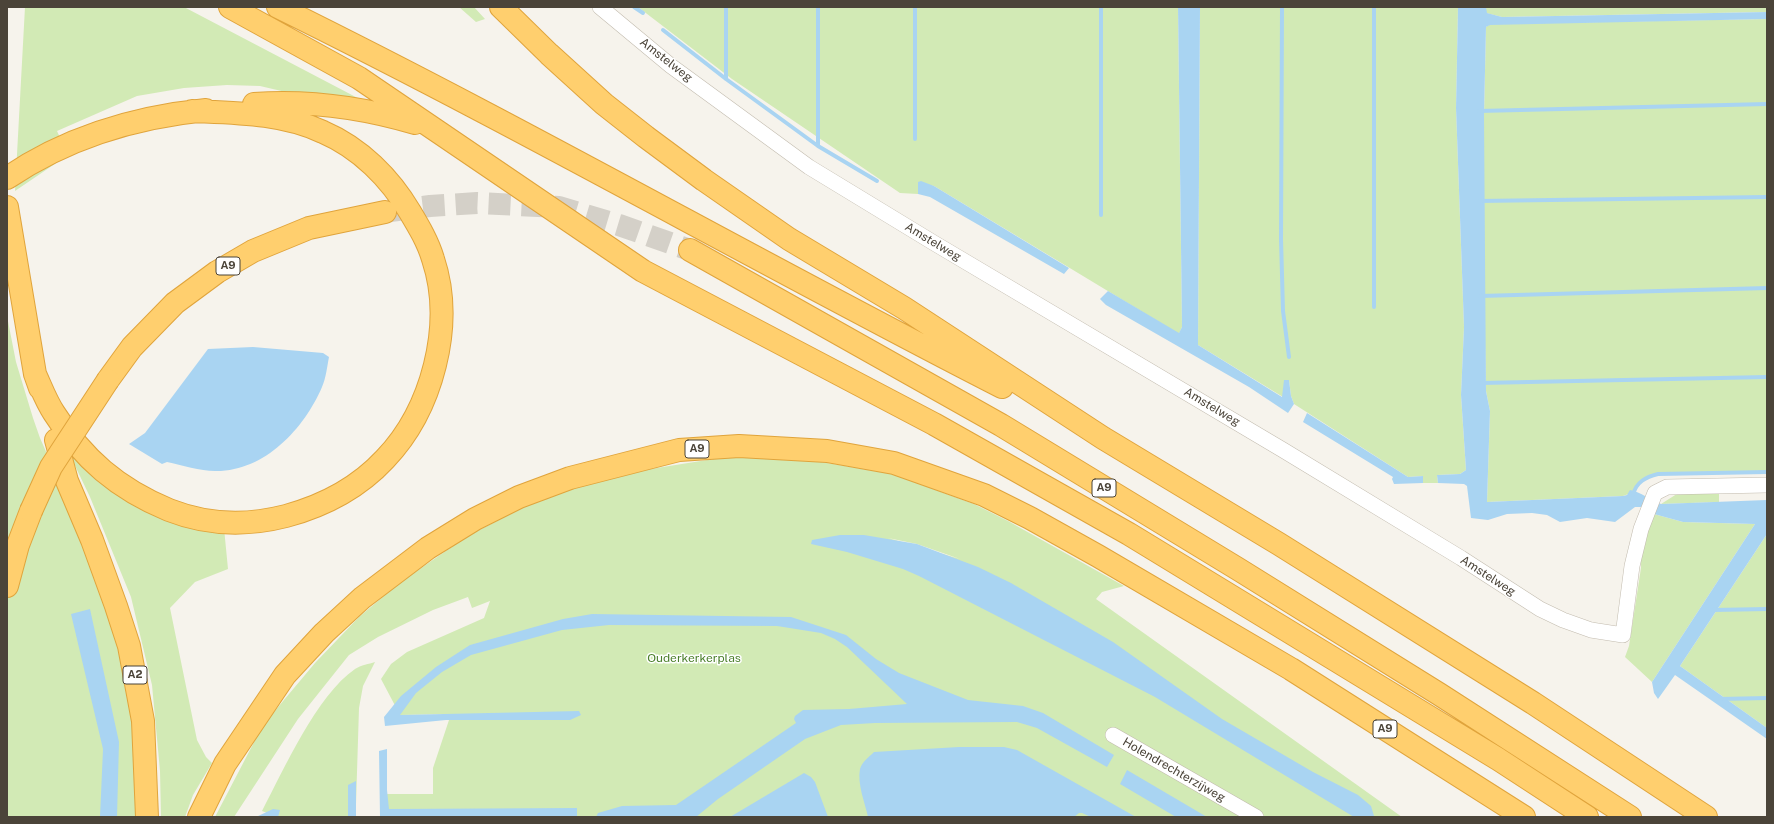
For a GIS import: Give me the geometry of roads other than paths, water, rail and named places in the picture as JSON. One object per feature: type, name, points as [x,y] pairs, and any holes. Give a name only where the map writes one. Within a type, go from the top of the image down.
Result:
[{"type":"highway","name":"A9","points":[[230,7],[359,78],[643,271],[934,424],[1129,534],[1498,760],[1587,817]]},
{"type":"highway","points":[[278,7],[492,116],[892,331],[1103,438]]},
{"type":"highway","points":[[501,7],[549,54],[604,104],[704,180],[789,239],[904,308],[1103,438],[1279,544],[1533,704],[1706,817]]},
{"type":"highway","name":"A9","points":[[7,178],[41,158],[93,134],[128,123],[163,115],[192,111],[256,104],[312,103],[359,109],[434,129]]},
{"type":"highway","name":"A9","points":[[35,374],[52,412],[68,434],[82,450],[120,486],[141,498],[176,512],[196,519],[221,522],[266,521],[300,512],[346,491],[367,476],[385,459],[402,438],[417,414],[430,384],[439,352],[442,326],[440,288],[434,260],[422,231],[404,201],[376,168],[344,143],[324,132],[286,119],[256,114],[192,111]]},
{"type":"highway","name":"A2","points":[[7,207],[35,374],[49,415],[67,481],[94,547],[129,646],[143,721],[146,817]]},
{"type":"highway","name":"A9","points":[[7,586],[18,545],[31,511],[51,467],[108,380],[132,347],[175,303],[217,272],[253,251],[309,228],[385,212]]},
{"type":"highway","name":"A9","points":[[690,250],[1002,425],[1439,694],[1623,813]]},
{"type":"highway","name":"A9","points":[[199,817],[225,764],[285,675],[324,633],[362,598],[428,548],[475,519],[513,500],[570,478],[679,450],[739,446],[827,451],[888,462],[984,495],[1030,518],[1098,556],[1277,661],[1524,817]]},
{"type":"street","name":"Amstelweg","points":[[600,7],[672,66],[809,167],[1283,450],[1461,558],[1540,609],[1563,620],[1591,630],[1623,635],[1632,566],[1641,529],[1654,493],[1667,487],[1767,485]]},
{"type":"street","name":"Holendrechterzijweg","points":[[1113,736],[1256,817]]},
{"type":"water","points":[[1178,7],[1200,7],[1198,345],[1282,397],[1284,380],[1289,380],[1291,396],[1294,404],[1288,413],[1249,387],[1106,305],[1100,299],[1108,291],[1179,333],[1182,327]]},
{"type":"water","points":[[1458,7],[1486,7],[1487,13],[1502,17],[1767,12],[1767,19],[1490,25],[1486,27],[1484,115],[1486,391],[1490,411],[1487,502],[1623,496],[1627,495],[1630,490],[1638,492],[1661,504],[1767,500],[1767,534],[1680,666],[1767,728],[1767,739],[1675,675],[1658,699],[1654,693],[1652,682],[1755,524],[1683,522],[1654,514],[1642,507],[1635,507],[1615,522],[1587,518],[1560,522],[1547,515],[1532,513],[1507,514],[1488,520],[1471,518],[1467,486],[1464,484],[1438,483],[1437,475],[1460,474],[1466,470],[1461,395],[1464,327],[1456,108]]},
{"type":"water","points":[[921,181],[934,186],[1069,268],[1064,274],[930,197],[918,194],[918,182]]},
{"type":"water","points":[[253,347],[323,353],[329,357],[323,384],[305,418],[280,445],[266,456],[250,464],[233,469],[209,471],[167,462],[162,464],[129,444],[145,433],[208,349]]},
{"type":"water","points":[[1307,413],[1408,477],[1423,476],[1423,483],[1394,484],[1392,479],[1393,477],[1303,422]]},
{"type":"water","points":[[840,535],[864,535],[917,544],[978,567],[1011,583],[1113,642],[1222,719],[1313,772],[1358,795],[1371,806],[1374,816],[1354,817],[1155,697],[919,576],[903,569],[847,552],[811,544],[812,540]]},
{"type":"water","points":[[90,609],[119,742],[117,817],[100,817],[103,749],[71,614]]},
{"type":"water","points":[[592,614],[791,617],[846,635],[876,659],[899,673],[968,700],[1023,706],[1043,713],[1114,755],[1107,767],[1037,728],[1017,722],[875,723],[841,725],[805,739],[718,799],[696,817],[596,817],[598,813],[622,806],[676,805],[796,723],[794,719],[795,716],[803,710],[849,709],[907,704],[847,647],[835,639],[821,633],[777,626],[609,625],[562,630],[471,655],[442,672],[416,693],[400,715],[579,711],[581,715],[570,720],[446,720],[385,726],[384,717],[401,696],[436,667],[470,645],[563,619]]},
{"type":"water","points":[[959,747],[1004,747],[1017,750],[1136,817],[1091,817],[1079,813],[1074,817],[868,817],[860,787],[859,775],[862,764],[874,752]]},
{"type":"water","points":[[387,749],[387,790],[389,809],[577,808],[577,816],[380,817],[379,751]]},
{"type":"water","points":[[1127,770],[1207,817],[1176,817],[1120,784]]},
{"type":"water","points":[[804,773],[811,777],[815,782],[828,817],[730,817]]},
{"type":"water","points":[[356,781],[356,817],[348,817],[348,785]]},
{"type":"water","points":[[273,809],[280,810],[278,817],[256,817]]},
{"type":"waterway","points":[[634,7],[643,13]]},
{"type":"waterway","points":[[726,7],[726,79]]},
{"type":"waterway","points":[[818,7],[818,146]]},
{"type":"waterway","points":[[915,7],[915,139]]},
{"type":"waterway","points":[[1101,7],[1101,215]]},
{"type":"waterway","points":[[1282,7],[1281,239],[1283,311],[1289,357]]},
{"type":"waterway","points":[[1374,7],[1374,307]]},
{"type":"waterway","points":[[663,30],[726,79],[818,146],[877,181]]},
{"type":"waterway","points":[[1479,111],[1767,104]]},
{"type":"waterway","points":[[1479,201],[1767,197]]},
{"type":"waterway","points":[[1480,296],[1767,288]]},
{"type":"waterway","points":[[1481,383],[1767,377]]},
{"type":"waterway","points":[[1633,495],[1634,490],[1639,483],[1658,474],[1767,472]]},
{"type":"waterway","points":[[1713,610],[1767,609]]},
{"type":"waterway","points":[[1719,699],[1767,698]]},
{"type":"tunnel","points":[[390,211],[430,206],[477,203],[559,207],[619,225],[690,250]]},
{"type":"park label","name":"Ouderkerkerplas","points":[[694,658]]}]
